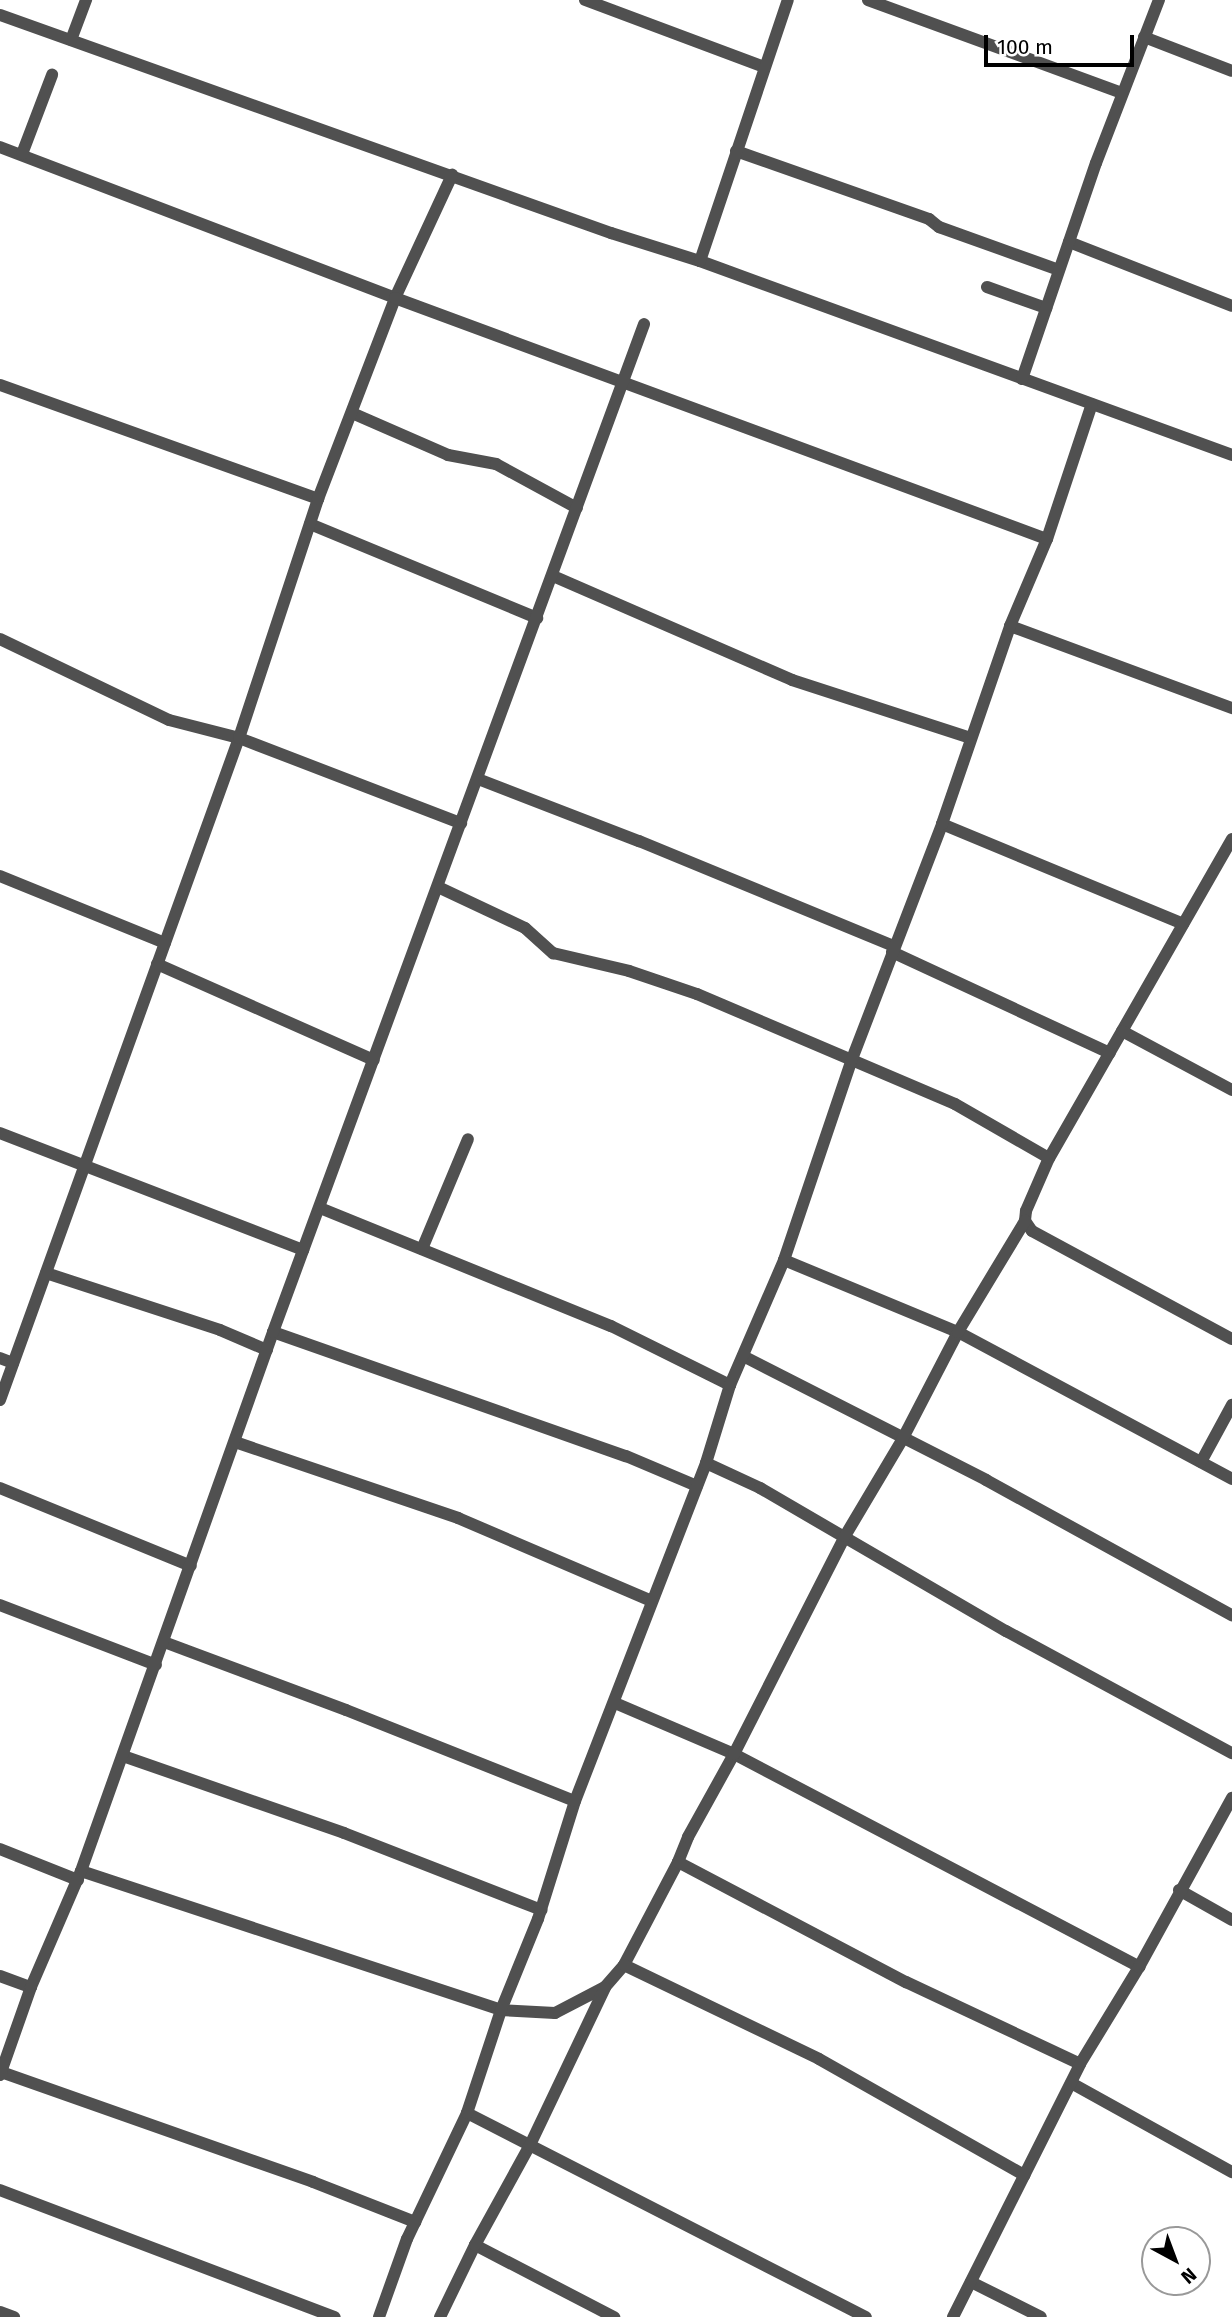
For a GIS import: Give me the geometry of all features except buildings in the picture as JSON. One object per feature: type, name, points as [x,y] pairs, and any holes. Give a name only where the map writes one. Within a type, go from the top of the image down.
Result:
[{"type":"street","points":[[71,40],[86,0]]},
{"type":"street","points":[[585,0],[764,67]]},
{"type":"street","points":[[700,261],[788,0]]},
{"type":"street","points":[[868,0],[1122,93]]},
{"type":"street","points":[[1022,379],[1157,1]]},
{"type":"street","points":[[0,15],[611,233],[700,261],[1232,455]]},
{"type":"street","points":[[1144,37],[1232,71]]},
{"type":"street","points":[[22,154],[52,75]]},
{"type":"street","points":[[0,147],[395,298],[1047,539]]},
{"type":"street","points":[[736,151],[929,219],[939,227],[1059,270]]},
{"type":"street","points":[[0,1400],[239,738],[318,499],[395,298],[453,175]]},
{"type":"street","points":[[1069,242],[1232,306]]},
{"type":"street","points":[[987,287],[1046,308]]},
{"type":"street","points":[[415,2222],[313,2182],[1,2074],[31,1987],[79,1875],[123,1756],[303,1250],[644,324]]},
{"type":"street","points":[[0,385],[318,499]]},
{"type":"street","points":[[379,2317],[415,2222],[467,2113],[501,2010],[541,1910],[575,1801],[706,1463],[730,1385],[784,1260],[852,1059],[942,824],[1010,626],[1047,539],[1092,404]]},
{"type":"street","points":[[352,413],[448,456],[496,464],[577,508]]},
{"type":"street","points":[[310,524],[537,618]]},
{"type":"street","points":[[553,576],[792,680],[970,738]]},
{"type":"street","points":[[1010,626],[1232,708]]},
{"type":"street","points":[[0,639],[169,720],[239,738],[461,823]]},
{"type":"street","points":[[478,779],[639,841],[893,949],[1110,1053]]},
{"type":"street","points":[[942,824],[1183,924]]},
{"type":"street","points":[[440,2317],[475,2245],[530,2145],[605,1987],[624,1965],[845,1535],[902,1440],[958,1332],[1025,1221],[1026,1211],[1049,1158],[1232,839]]},
{"type":"street","points":[[0,876],[165,943]]},
{"type":"street","points":[[438,887],[525,928],[553,953],[629,971],[697,994],[955,1104],[1049,1158]]},
{"type":"street","points":[[157,964],[374,1060]]},
{"type":"street","points":[[1122,1031],[1232,1090]]},
{"type":"street","points":[[0,1133],[303,1250]]},
{"type":"street","points":[[422,1249],[468,1139]]},
{"type":"street","points":[[320,1208],[611,1326],[730,1385]]},
{"type":"street","points":[[1025,1221],[1032,1231],[1232,1339]]},
{"type":"street","points":[[784,1260],[958,1332],[1232,1479]]},
{"type":"street","points":[[46,1273],[220,1330],[267,1350]]},
{"type":"street","points":[[274,1332],[626,1457],[697,1486]]},
{"type":"street","points":[[743,1356],[816,1391],[902,1440],[986,1480],[1232,1615]]},
{"type":"street","points":[[0,1358],[13,1363]]},
{"type":"street","points":[[1201,1462],[1232,1405]]},
{"type":"street","points":[[235,1441],[458,1518],[652,1601]]},
{"type":"street","points":[[706,1463],[760,1488],[845,1535],[995,1625],[1232,1754]]},
{"type":"street","points":[[0,1488],[191,1566]]},
{"type":"street","points":[[0,1605],[156,1665]]},
{"type":"street","points":[[164,1642],[346,1710],[575,1801]]},
{"type":"street","points":[[615,1703],[734,1754],[1139,1967]]},
{"type":"street","points":[[123,1756],[318,1824],[541,1910]]},
{"type":"street","points":[[953,2317],[1039,2141],[1073,2084],[1080,2064],[1139,1967],[1232,1798]]},
{"type":"street","points":[[0,1849],[501,2010],[555,2014],[605,1987]]},
{"type":"street","points":[[678,1862],[906,1982],[1080,2064]]},
{"type":"street","points":[[1179,1890],[1232,1920]]},
{"type":"street","points":[[624,1965],[819,2059],[1024,2175]]},
{"type":"street","points":[[0,1976],[31,1987]]},
{"type":"street","points":[[1073,2084],[1232,2172]]},
{"type":"street","points":[[467,2113],[866,2317]]},
{"type":"street","points":[[0,2190],[335,2317]]},
{"type":"street","points":[[475,2245],[614,2317]]},
{"type":"street","points":[[971,2282],[1041,2317]]},
{"type":"street","points":[[0,2312],[14,2317]]}]
